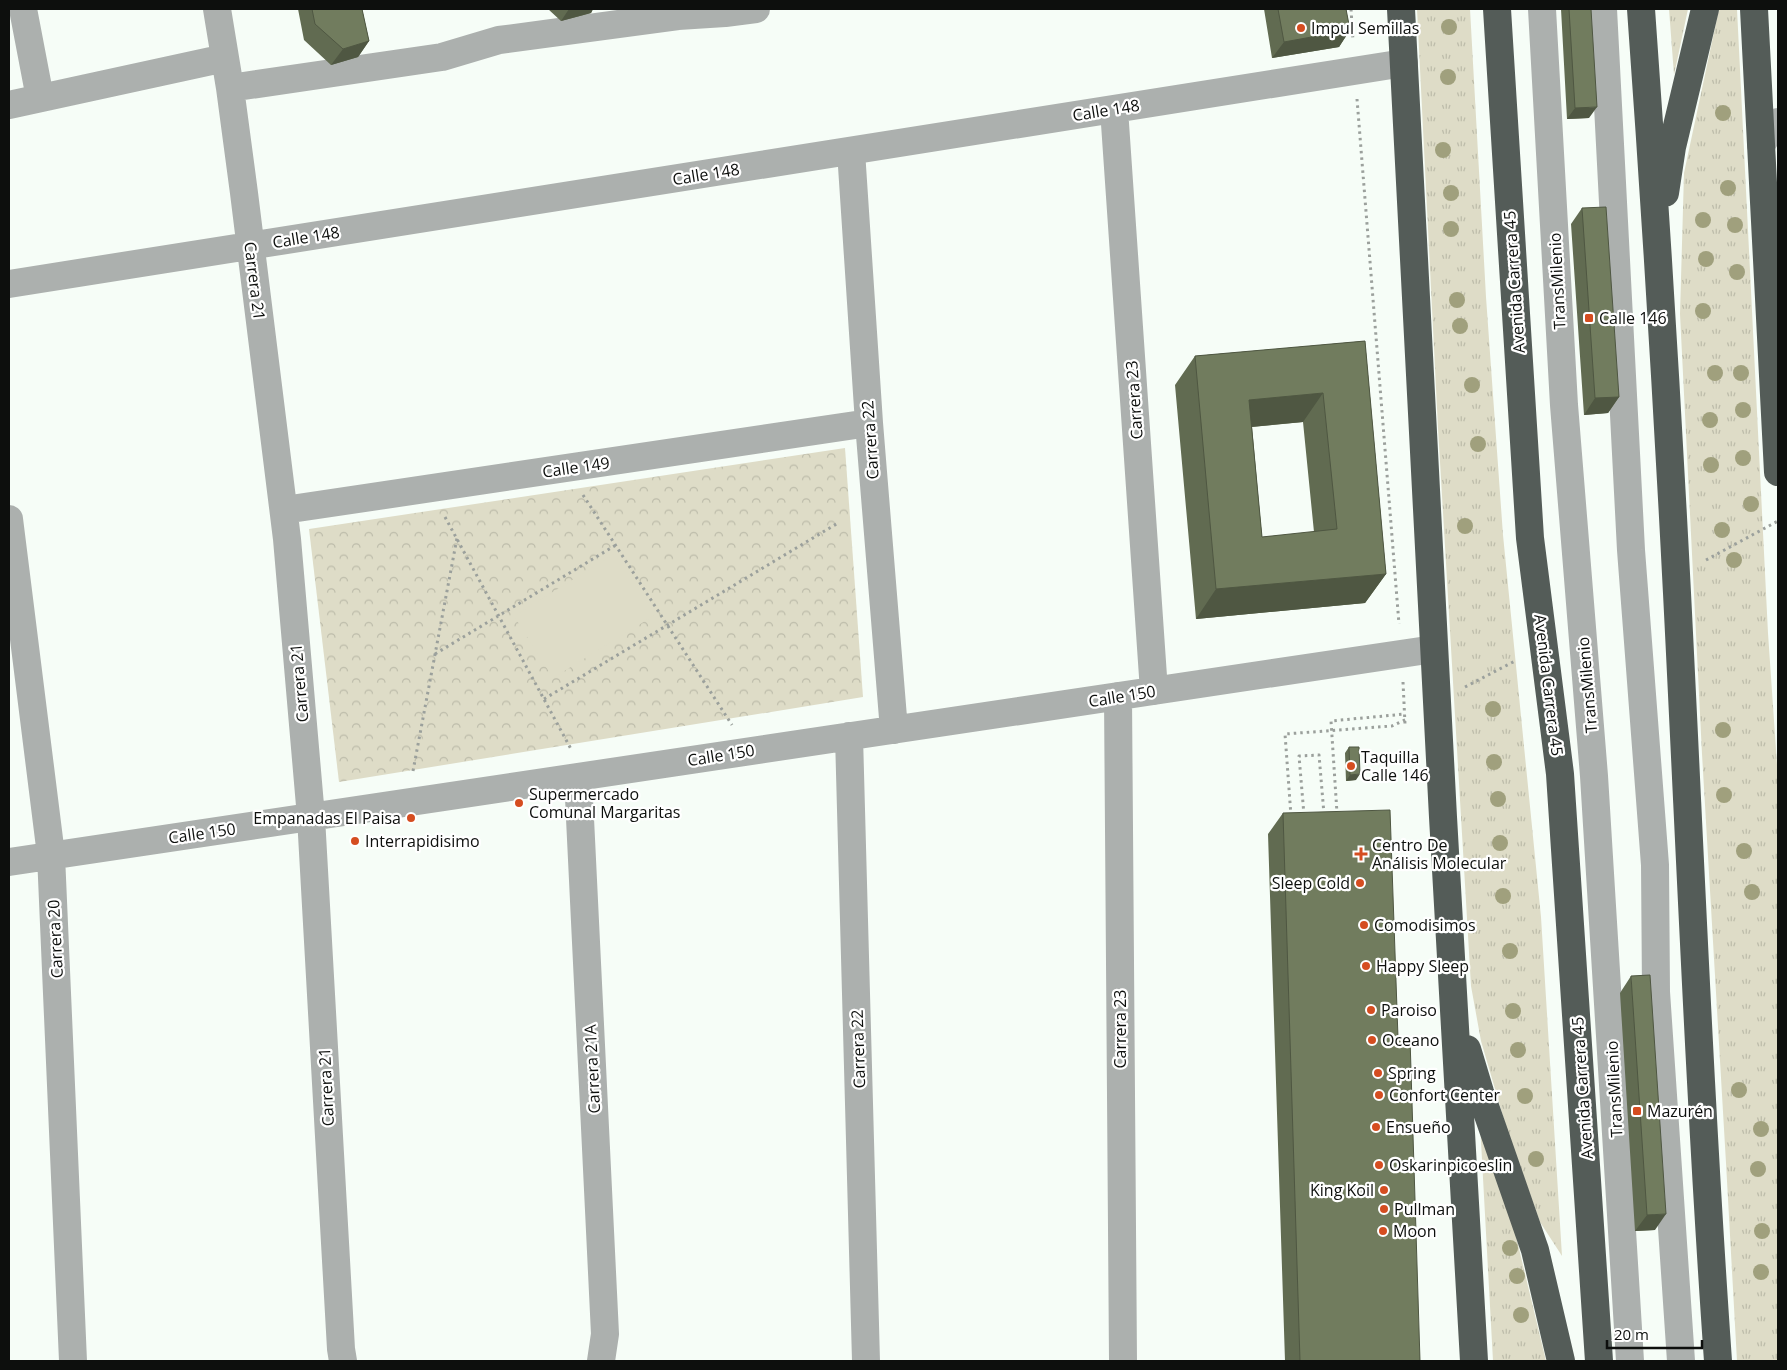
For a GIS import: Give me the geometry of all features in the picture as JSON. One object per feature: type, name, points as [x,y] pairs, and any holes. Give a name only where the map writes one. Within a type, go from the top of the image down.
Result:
[{"type":"highway","points":[[1401,9],[1434,649],[1474,1361]]},
{"type":"highway","name":"Avenida Carrera 45","points":[[1498,9],[1530,538],[1560,774],[1599,1361]]},
{"type":"highway","points":[[1641,9],[1658,243],[1696,997],[1718,1361]]},
{"type":"highway","points":[[1658,243],[1672,147],[1705,9]]},
{"type":"highway","points":[[1754,9],[1778,472]]},
{"type":"highway","points":[[1453,995],[1480,1092],[1534,1250],[1561,1361]]},
{"type":"street","points":[[23,9],[40,98]]},
{"type":"street","name":"Carrera 21","points":[[217,9],[230,88],[284,510],[311,817],[343,1361]]},
{"type":"street","points":[[230,88],[442,57],[499,40],[678,16],[756,9]]},
{"type":"street","name":"TransMilenio","points":[[1542,9],[1564,415],[1594,776],[1630,1361]]},
{"type":"street","points":[[1603,9],[1631,550],[1655,865],[1656,992],[1681,1361]]},
{"type":"street","points":[[9,104],[225,58]]},
{"type":"street","name":"Calle 148","points":[[9,284],[1404,63]]},
{"type":"street","name":"Carrera 23","points":[[1114,109],[1154,691]]},
{"type":"street","points":[[1761,145],[1778,122]]},
{"type":"street","name":"Carrera 22","points":[[851,150],[869,423],[894,730]]},
{"type":"street","name":"Calle 149","points":[[284,510],[869,423]]},
{"type":"street","name":"Carrera 20","points":[[9,519],[13,581],[51,856],[73,1361]]},
{"type":"street","name":"Calle 150","points":[[9,862],[1434,649]]},
{"type":"street","name":"Carrera 23","points":[[1118,696],[1123,1361]]},
{"type":"street","name":"Carrera 22","points":[[849,736],[866,1361]]},
{"type":"street","name":"Carrera 21A","points":[[578,777],[605,1334],[601,1361]]},
{"type":"path","points":[[583,494],[732,725]]},
{"type":"path","points":[[444,515],[571,749]]},
{"type":"path","points":[[544,699],[838,523]]},
{"type":"path","points":[[413,771],[457,538]]},
{"type":"path","points":[[435,654],[616,546]]},
{"type":"path","points":[[1285,734],[1291,816],[1304,816],[1299,756],[1319,755],[1323,814],[1337,813],[1331,721],[1405,714]]},
{"type":"green space","points":[[1417,9],[1470,9],[1486,297],[1503,535],[1541,917],[1562,1256],[1540,1222],[1507,1130],[1481,1041],[1471,986],[1438,428]]},
{"type":"green space","points":[[1669,9],[1688,9],[1674,75]]},
{"type":"green space","points":[[1719,9],[1737,9],[1768,633],[1778,779],[1778,1361],[1737,1361],[1702,754],[1680,314],[1684,173]]},
{"type":"green space","points":[[845,448],[863,697],[339,782],[309,529]]},
{"type":"green space","points":[[619,551],[658,613],[553,678],[514,616]]},
{"type":"green space","points":[[1480,1123],[1514,1228],[1546,1361],[1493,1361]]},
{"type":"building","points":[[312,9],[362,9],[369,41],[343,49],[315,24]]},
{"type":"building","points":[[1278,9],[1346,9],[1350,30],[1284,42]]},
{"type":"building","points":[[1569,9],[1591,9],[1597,107],[1575,108]]},
{"type":"building","points":[[1606,207],[1619,397],[1595,398],[1582,208]]},
{"type":"building","points":[[1365,341],[1386,574],[1216,589],[1195,356]],"holes":[[[1323,393],[1337,529],[1262,537],[1249,400]]]},
{"type":"building","points":[[1349,747],[1359,747],[1360,774],[1350,775]]},
{"type":"building","points":[[1390,810],[1398,1038],[1410,1038],[1420,1361],[1300,1361],[1283,813]]},
{"type":"building","points":[[1650,975],[1666,1214],[1647,1215],[1631,976]]},
{"type":"place","name":"Impul Semillas","points":[[1301,28]]},
{"type":"place","name":"Calle 146","points":[[1589,318]]},
{"type":"place","name":"Taquilla Calle 146","points":[[1351,766]]},
{"type":"place","name":"Supermercado Comunal Margaritas","points":[[519,803]]},
{"type":"place","name":"Empanadas El Paisa","points":[[411,818]]},
{"type":"place","name":"Interrapidisimo","points":[[355,841]]},
{"type":"place","name":"Centro De Análisis Molecular","points":[[1361,854]]},
{"type":"place","name":"Sleep Cold","points":[[1360,883]]},
{"type":"place","name":"Comodisimos","points":[[1364,925]]},
{"type":"place","name":"Happy Sleep","points":[[1366,966]]},
{"type":"place","name":"Paroiso","points":[[1371,1010]]},
{"type":"place","name":"Oceano","points":[[1372,1040]]},
{"type":"place","name":"Spring","points":[[1378,1073]]},
{"type":"place","name":"Confort Center","points":[[1379,1095]]},
{"type":"place","name":"Mazurén","points":[[1637,1111]]},
{"type":"place","name":"Ensueño","points":[[1376,1127]]},
{"type":"place","name":"Oskarinpicoeslin","points":[[1379,1165]]},
{"type":"place","name":"King Koil","points":[[1384,1190]]},
{"type":"place","name":"Pullman","points":[[1384,1209]]},
{"type":"place","name":"Moon","points":[[1383,1231]]}]
